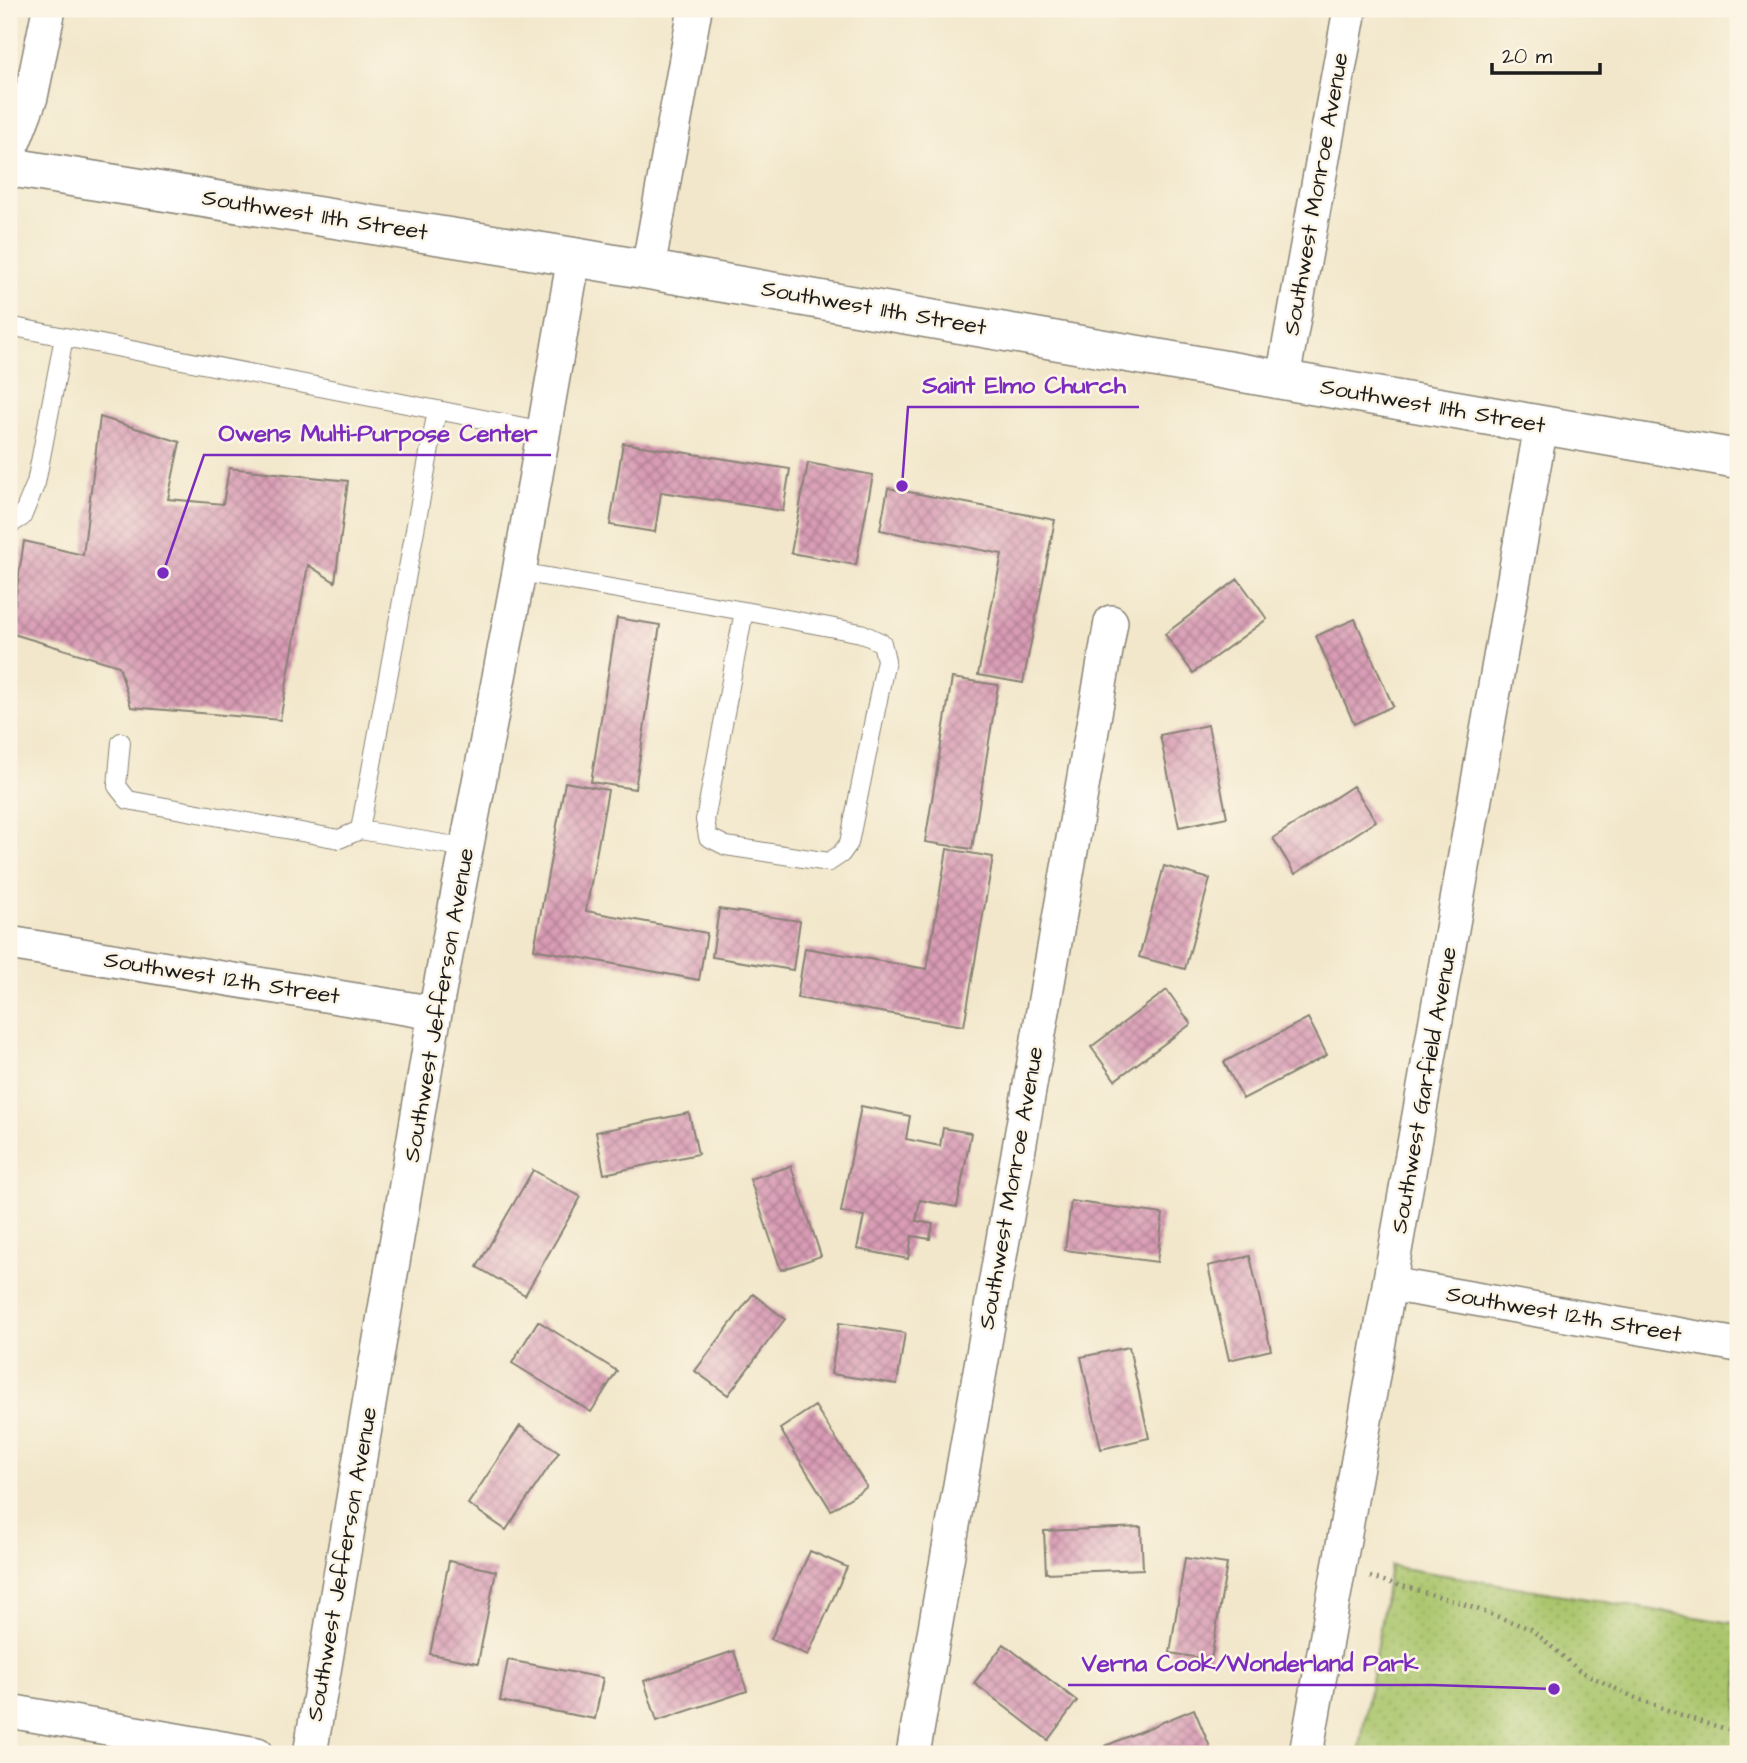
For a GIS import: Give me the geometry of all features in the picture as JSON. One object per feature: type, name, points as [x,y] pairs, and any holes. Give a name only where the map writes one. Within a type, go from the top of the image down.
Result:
[{"type":"main road","name":"Southwest 11th Street","points":[[9,167],[648,269],[1541,426],[1738,458]]},
{"type":"street","points":[[9,154],[31,97],[49,9]]},
{"type":"street","points":[[648,269],[695,9]]},
{"type":"street","name":"Southwest Monroe Avenue","points":[[1283,379],[1350,9]]},
{"type":"street","name":"Southwest Jefferson Avenue","points":[[310,1754],[435,1013],[519,572],[575,257]]},
{"type":"street","name":"Southwest Garfield Avenue","points":[[1306,1754],[1541,426]]},
{"type":"street","name":"Southwest Monroe Avenue","points":[[912,1754],[1111,622]]},
{"type":"street","name":"Southwest 12th Street","points":[[9,943],[435,1013]]},
{"type":"street","name":"Southwest 12th Street","points":[[1389,1284],[1738,1345]]},
{"type":"street","points":[[9,1711],[257,1754]]},
{"type":"lane","points":[[9,327],[544,430]]},
{"type":"lane","points":[[9,525],[22,517],[36,483],[64,337]]},
{"type":"lane","points":[[360,830],[437,410]]},
{"type":"lane","points":[[519,572],[744,611],[861,633],[882,643],[887,660],[849,843],[841,854],[829,862],[726,846],[708,837],[705,820],[744,611]]},
{"type":"lane","points":[[121,742],[117,786],[128,800],[339,839],[360,830],[467,848]]},
{"type":"path","points":[[1339,1568],[1455,1601],[1531,1629],[1580,1671],[1633,1697],[1698,1721],[1738,1732]]},
{"type":"green space","points":[[1390,1566],[1738,1624],[1738,1754],[1359,1754]]},
{"type":"building","points":[[100,417],[180,442],[168,499],[223,504],[229,468],[348,481],[335,582],[308,565],[280,720],[131,707],[119,666],[10,633],[24,541],[83,555]]},
{"type":"building","points":[[623,443],[790,469],[783,511],[661,492],[655,532],[610,525]]},
{"type":"building","points":[[808,463],[873,475],[856,565],[791,553]]},
{"type":"building","points":[[888,488],[1055,520],[1023,683],[978,675],[1002,554],[880,530]]},
{"type":"building","points":[[1238,579],[1267,619],[1193,673],[1165,634]]},
{"type":"building","points":[[617,618],[660,625],[635,789],[591,782]]},
{"type":"building","points":[[1355,619],[1393,706],[1354,724],[1316,636]]},
{"type":"building","points":[[952,678],[998,685],[972,849],[925,842]]},
{"type":"building","points":[[1208,725],[1227,817],[1179,827],[1160,735]]},
{"type":"building","points":[[565,782],[608,790],[586,911],[707,933],[699,980],[534,949]]},
{"type":"building","points":[[1353,786],[1376,821],[1295,874],[1273,838]]},
{"type":"building","points":[[947,849],[993,857],[964,1026],[797,998],[805,948],[927,969]]},
{"type":"building","points":[[1164,866],[1210,879],[1185,969],[1139,957]]},
{"type":"building","points":[[719,909],[800,921],[793,970],[712,957]]},
{"type":"building","points":[[1167,990],[1191,1024],[1115,1080],[1091,1047]]},
{"type":"building","points":[[1308,1018],[1327,1055],[1243,1099],[1224,1062]]},
{"type":"building","points":[[861,1106],[910,1116],[906,1139],[940,1146],[943,1128],[971,1133],[957,1207],[920,1200],[916,1221],[933,1224],[930,1239],[912,1236],[908,1259],[857,1249],[864,1216],[841,1212]]},
{"type":"building","points":[[689,1113],[698,1154],[604,1174],[596,1132]]},
{"type":"building","points":[[791,1166],[821,1256],[781,1270],[750,1179]]},
{"type":"building","points":[[533,1170],[581,1197],[525,1295],[477,1267]]},
{"type":"building","points":[[1071,1201],[1163,1214],[1157,1262],[1065,1250]]},
{"type":"building","points":[[1250,1256],[1271,1350],[1229,1360],[1208,1266]]},
{"type":"building","points":[[753,1294],[785,1319],[728,1395],[695,1371]]},
{"type":"building","points":[[538,1321],[617,1371],[591,1412],[512,1363]]},
{"type":"building","points":[[839,1323],[905,1333],[897,1384],[831,1374]]},
{"type":"building","points":[[1129,1347],[1149,1438],[1101,1449],[1081,1357]]},
{"type":"building","points":[[815,1406],[867,1487],[831,1510],[780,1429]]},
{"type":"building","points":[[520,1426],[559,1452],[506,1530],[468,1504]]},
{"type":"building","points":[[1141,1527],[1143,1569],[1046,1573],[1044,1531]]},
{"type":"building","points":[[810,1551],[847,1567],[808,1655],[771,1639]]},
{"type":"building","points":[[1185,1558],[1227,1564],[1211,1660],[1170,1653]]},
{"type":"building","points":[[449,1561],[496,1571],[478,1663],[430,1654]]},
{"type":"building","points":[[1004,1644],[1077,1701],[1048,1740],[974,1683]]},
{"type":"building","points":[[734,1651],[747,1691],[657,1721],[644,1681]]},
{"type":"building","points":[[508,1660],[603,1678],[595,1719],[500,1701]]},
{"type":"building","points":[[1194,1709],[1210,1747],[1192,1754],[1108,1754],[1105,1746]]},
{"type":"place","name":"Saint Elmo Church","points":[[902,486]]},
{"type":"place","name":"Owens Multi-Purpose Center","points":[[163,573]]},
{"type":"place","name":"Verna Cook/Wonderland Park","points":[[1554,1689]]}]
